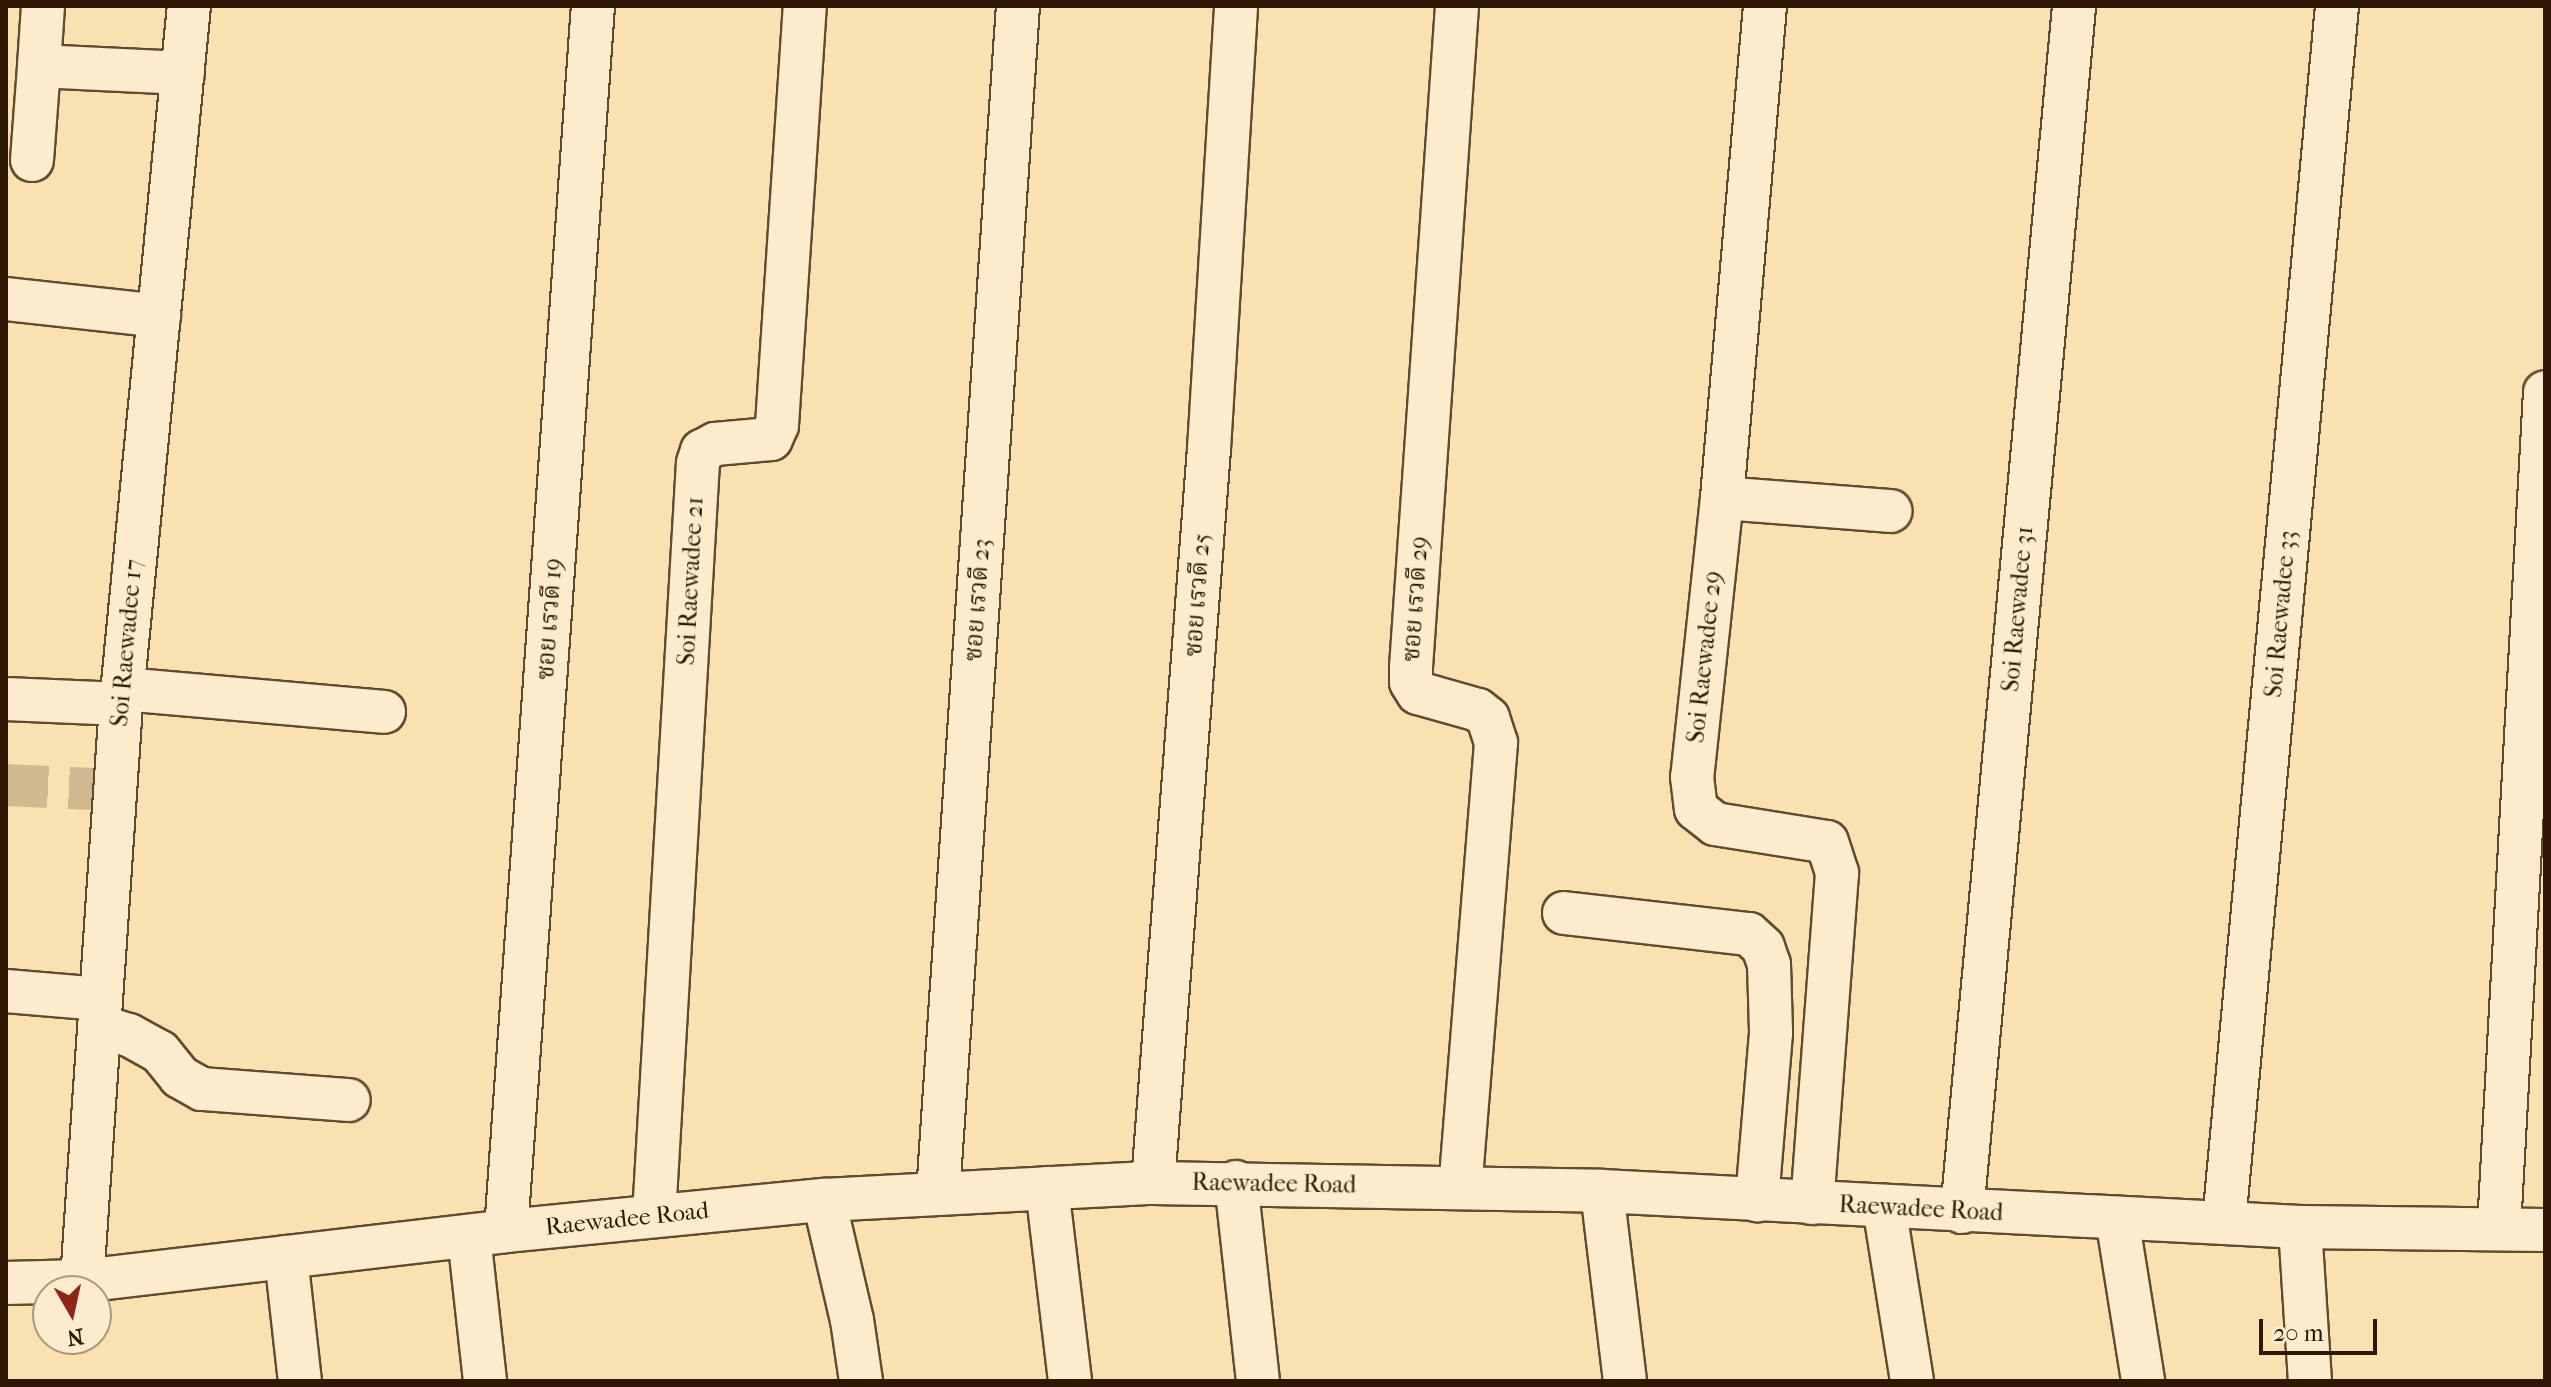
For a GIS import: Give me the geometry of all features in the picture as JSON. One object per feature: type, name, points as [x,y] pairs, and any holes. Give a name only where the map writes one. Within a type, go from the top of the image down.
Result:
[{"type":"street","points":[[32,160],[43,6]]},
{"type":"street","name":"Soi Raewadee 17","points":[[82,1275],[122,696],[189,6]]},
{"type":"street","name":"ซอย เรวดี 19","points":[[485,1381],[487,1234],[593,6]]},
{"type":"street","name":"Soi Raewadee 21","points":[[654,1216],[698,463],[702,451],[715,444],[771,439],[777,425],[805,6]]},
{"type":"street","name":"ซอย เรวดี 23","points":[[938,1194],[1018,6]]},
{"type":"street","name":"ซอย เรวดี 25","points":[[1153,1183],[1209,449],[1236,6]]},
{"type":"street","name":"ซอย เรวดี 29","points":[[1457,6],[1411,682],[1418,693],[1478,710],[1488,718],[1496,743],[1460,1187]]},
{"type":"street","name":"Soi Raewadee 29","points":[[1765,6],[1722,498],[1692,777],[1696,809],[1715,824],[1827,842],[1837,873],[1812,1203]]},
{"type":"street","name":"Soi Raewadee 31","points":[[1962,1212],[2074,6]]},
{"type":"street","name":"Soi Raewadee 33","points":[[2224,1222],[2337,6]]},
{"type":"street","points":[[39,66],[183,73]]},
{"type":"street","points":[[6,299],[159,316]]},
{"type":"street","points":[[2499,1228],[2545,392]]},
{"type":"street","points":[[1722,498],[1890,511]]},
{"type":"street","points":[[6,699],[122,696],[384,712]]},
{"type":"street","points":[[1564,913],[1749,934],[1763,947],[1769,964],[1771,1033],[1757,1200]]},
{"type":"street","points":[[6,991],[100,1013],[129,1035],[160,1052],[180,1077],[202,1089],[349,1100]]},
{"type":"street","points":[[1236,1182],[1258,1381]]},
{"type":"street","name":"Raewadee Road","points":[[112,1277],[487,1234],[824,1200],[1153,1183],[1236,1182],[1602,1191],[1962,1212],[2300,1227],[2545,1230]]},
{"type":"street","points":[[1047,1188],[1070,1381]]},
{"type":"street","points":[[1602,1191],[1625,1381]]},
{"type":"street","points":[[824,1200],[852,1320],[861,1381]]},
{"type":"street","points":[[1884,1206],[1912,1381]]},
{"type":"street","points":[[2117,1218],[2143,1381]]},
{"type":"street","points":[[2300,1227],[2310,1381]]},
{"type":"street","points":[[286,1257],[300,1381]]},
{"type":"street","name":"Raewadee Road","points":[[6,1283],[32,1282]]},
{"type":"tunnel","points":[[6,785],[115,790]]}]
